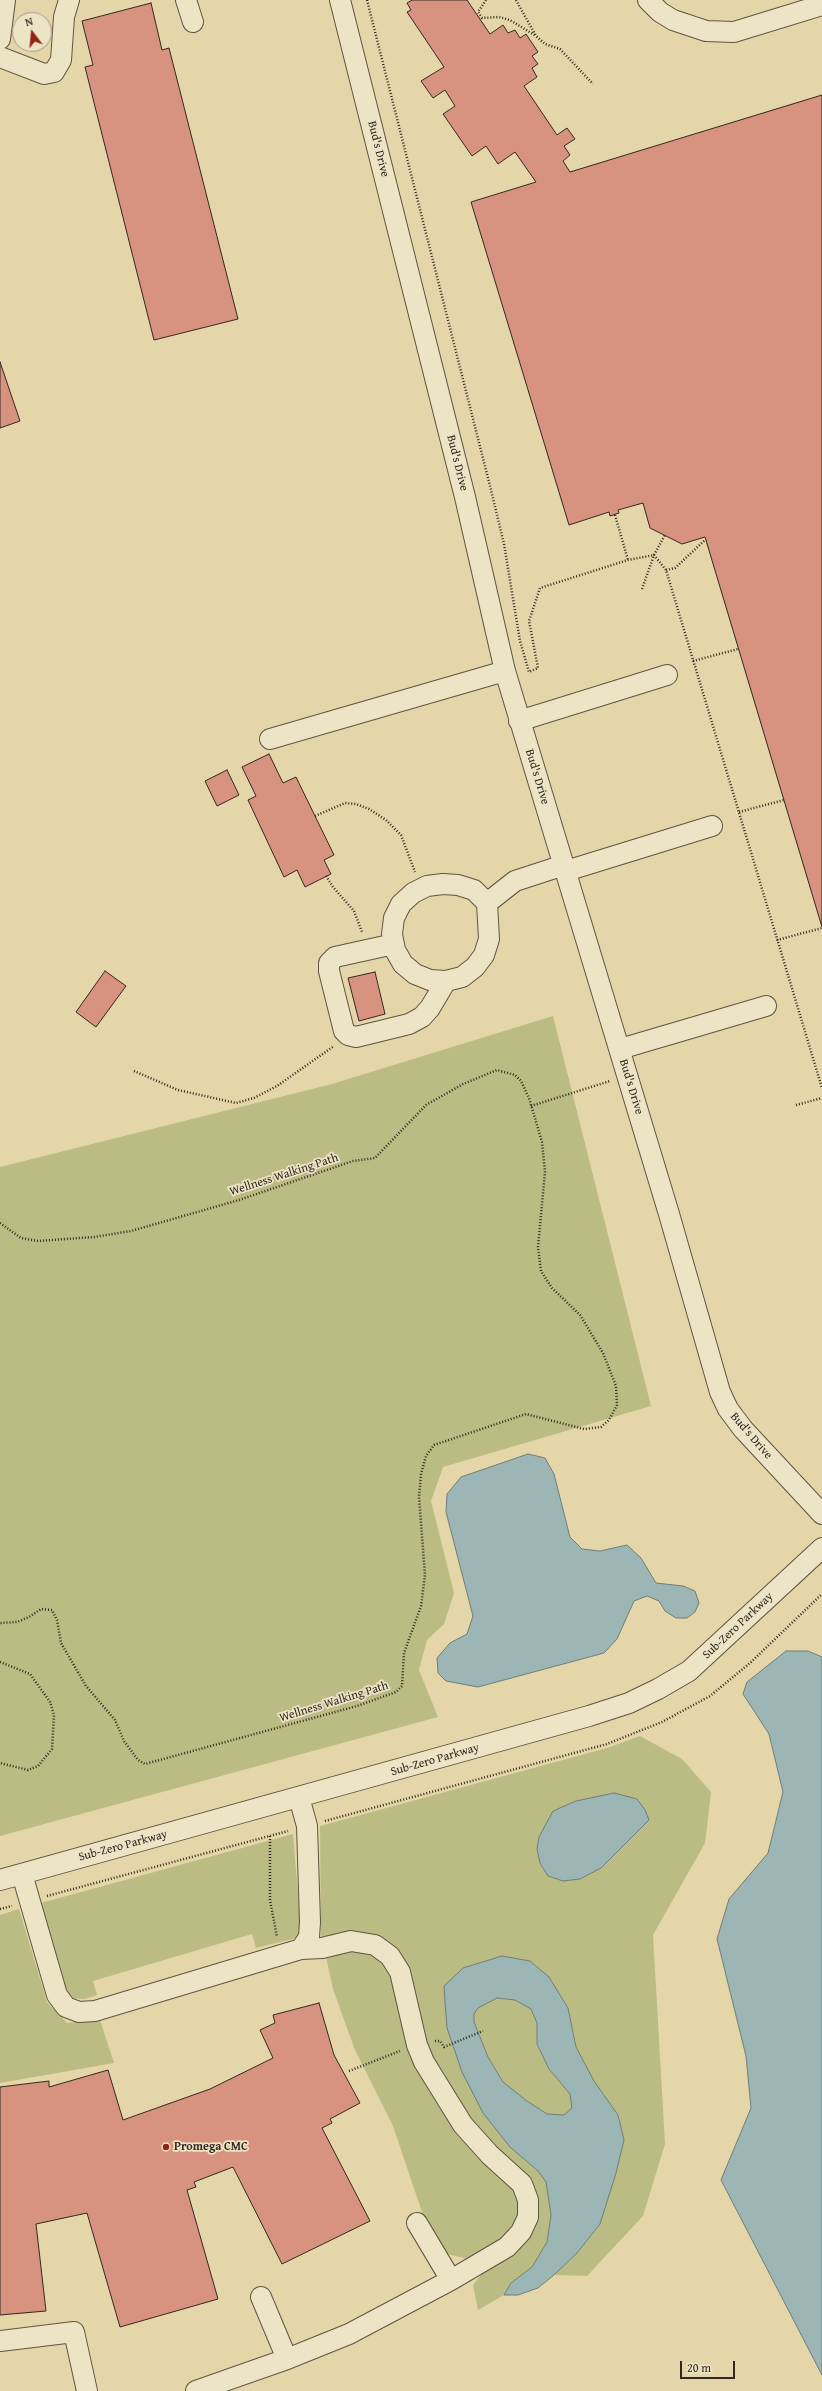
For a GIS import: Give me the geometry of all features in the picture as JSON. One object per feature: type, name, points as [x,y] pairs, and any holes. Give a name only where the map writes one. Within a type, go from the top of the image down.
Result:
[{"type":"street","points":[[0,39],[5,0]]},
{"type":"street","points":[[0,57],[44,74],[54,72],[61,60],[64,17],[69,0]]},
{"type":"street","points":[[186,0],[193,22]]},
{"type":"street","name":"Bud's Drive","points":[[340,0],[465,497],[504,672],[628,1075],[720,1392],[728,1409],[742,1429],[822,1514]]},
{"type":"street","points":[[648,0],[660,12],[673,20],[706,31],[734,32],[822,5]]},
{"type":"street","points":[[270,739],[504,672]]},
{"type":"street","points":[[519,721],[667,675]]},
{"type":"street","points":[[487,903],[515,881],[712,826]]},
{"type":"street","points":[[458,885],[474,890],[487,903],[489,939],[484,954],[475,968],[462,977],[446,981],[430,980],[415,974],[403,964],[394,944],[392,934],[394,918],[401,904],[413,893],[420,890],[427,886],[458,885]]},
{"type":"street","points":[[394,944],[335,957],[329,963],[329,971],[344,1031],[348,1036],[356,1037],[409,1024],[422,1017],[430,1008],[446,981]]},
{"type":"street","points":[[620,1049],[766,1006]]},
{"type":"street","name":"Sub-Zero Parkway","points":[[0,1880],[299,1798],[590,1716],[629,1703],[651,1693],[689,1671],[822,1548]]},
{"type":"street","points":[[299,1798],[307,1826],[310,1922],[309,1937],[301,1949]]},
{"type":"street","points":[[22,1874],[57,1995],[66,2008],[79,2012],[95,2011],[301,1949],[322,1948],[351,1941],[374,1945],[390,1956],[400,1972],[417,2045],[442,2094],[463,2125],[490,2155],[522,2184],[528,2200],[528,2217],[521,2232],[507,2247],[451,2280],[349,2334],[287,2359],[196,2391]]},
{"type":"street","points":[[417,2223],[451,2280]]},
{"type":"street","points":[[261,2297],[287,2359]]},
{"type":"street","points":[[0,2341],[74,2332],[87,2391]]},
{"type":"path","points":[[367,0],[493,498],[504,544],[520,641],[529,672],[538,668],[529,621],[540,588],[628,560],[654,555]]},
{"type":"path","points":[[486,0],[478,12],[482,18],[499,18],[510,20],[536,36],[545,44],[560,49],[593,84]]},
{"type":"path","points":[[516,0],[536,36]]},
{"type":"path","points":[[614,515],[628,560]]},
{"type":"path","points":[[642,589],[654,555],[665,535]]},
{"type":"path","points":[[666,570],[675,568],[705,540]]},
{"type":"path","points":[[654,555],[666,570],[822,1088]]},
{"type":"path","points":[[693,661],[738,649]]},
{"type":"path","points":[[739,812],[784,800]]},
{"type":"path","points":[[315,816],[345,803],[356,804],[369,809],[386,820],[401,835],[412,858],[420,890]]},
{"type":"path","points":[[326,876],[359,918],[366,950]]},
{"type":"path","points":[[777,940],[822,928]]},
{"type":"path","points":[[134,1071],[178,1090],[236,1103],[254,1098],[277,1086],[331,1047],[356,1037]]},
{"type":"path","name":"Wellness Walking Path","points":[[0,1223],[21,1238],[38,1241],[94,1237],[131,1231],[239,1200],[353,1161],[374,1158],[426,1106],[463,1084],[497,1070],[515,1075],[521,1081],[532,1106],[542,1142],[545,1172],[538,1247],[541,1271],[552,1288],[580,1315],[603,1353],[616,1386],[617,1405],[609,1420],[601,1427],[584,1429],[526,1414],[434,1445],[426,1456],[419,1489],[425,1574],[421,1606],[404,1653],[402,1686],[396,1692],[357,1706],[145,1764],[138,1760],[124,1741],[115,1720],[86,1686],[61,1644],[57,1620],[52,1610],[41,1609],[23,1620],[0,1623]]},
{"type":"path","points":[[532,1106],[628,1075]]},
{"type":"path","points":[[796,1105],[822,1098]]},
{"type":"path","points":[[0,1662],[30,1674],[50,1702],[54,1715],[52,1749],[38,1766],[28,1770],[0,1763]]},
{"type":"path","points":[[270,1836],[270,1900],[273,1924],[281,1955]]},
{"type":"path","points":[[448,2046],[483,2031]]},
{"type":"green space","points":[[553,1016],[651,1406],[443,1467],[431,1501],[454,1593],[444,1624],[427,1640],[419,1670],[438,1717],[0,1836],[0,1167],[332,1084]]},
{"type":"green space","points":[[640,1736],[682,1759],[711,1792],[705,1843],[653,1935],[665,2144],[643,2216],[587,2276],[554,2275],[577,2253],[600,2224],[618,2115],[594,2081],[576,2047],[568,2008],[444,1986],[510,2147],[538,2171],[546,2182],[551,2215],[547,2242],[532,2267],[511,2283],[504,2295],[478,2310],[473,2285],[484,2271],[473,2260],[443,2253],[422,2212],[393,2126],[355,2050],[333,1989],[321,1934],[320,1826],[607,1748]]},
{"type":"green space","points":[[293,1834],[301,1930],[296,1938],[256,1948],[252,1934],[93,1981],[97,1995],[84,1999],[72,1998],[64,1985],[41,1903]]},
{"type":"green space","points":[[19,1909],[47,2002],[67,2023],[100,2020],[114,2063],[0,2083],[0,1915]]},
{"type":"green space","points":[[497,1998],[515,2000],[531,2009],[537,2023],[537,2044],[549,2069],[570,2094],[572,2108],[564,2115],[547,2114],[527,2101],[503,2082],[488,2057],[474,2022],[474,2014],[478,2008]]},
{"type":"water","points":[[528,1454],[545,1458],[554,1474],[570,1537],[582,1549],[600,1551],[627,1545],[641,1558],[656,1583],[683,1586],[695,1591],[699,1603],[695,1612],[687,1618],[676,1618],[665,1611],[659,1601],[647,1596],[634,1601],[617,1639],[604,1653],[478,1687],[446,1681],[438,1673],[437,1658],[450,1643],[467,1634],[473,1616],[446,1512],[447,1494],[461,1477]]},
{"type":"water","points":[[786,1651],[808,1651],[822,1657],[822,2375],[721,2180],[751,2108],[746,2056],[717,1939],[729,1899],[768,1853],[783,1792],[769,1734],[743,1694],[747,1682]]},
{"type":"water","points":[[614,1793],[637,1799],[645,1810],[649,1820],[601,1868],[580,1879],[563,1881],[548,1876],[540,1863],[537,1849],[539,1837],[553,1811],[576,1801]]},
{"type":"water","points":[[502,1956],[530,1961],[549,1977],[568,2008],[576,2047],[594,2081],[618,2115],[624,2140],[616,2173],[600,2224],[577,2253],[554,2275],[538,2288],[518,2295],[504,2295],[511,2283],[532,2267],[547,2242],[551,2215],[546,2182],[538,2171],[510,2147],[483,2113],[462,2072],[447,2028],[444,1986],[463,1968]],"holes":[[[497,1998],[515,2000],[531,2009],[537,2023],[537,2044],[549,2069],[570,2094],[572,2108],[564,2115],[547,2114],[527,2101],[503,2082],[488,2057],[474,2022],[474,2014],[478,2008]]]},
{"type":"building","points":[[412,0],[467,0],[490,34],[503,25],[508,33],[515,30],[520,38],[526,34],[538,52],[532,56],[538,64],[532,68],[537,77],[524,86],[557,135],[567,128],[575,139],[564,146],[570,155],[563,161],[570,172],[822,95],[822,927],[705,537],[682,544],[650,528],[643,503],[618,510],[619,513],[610,516],[609,512],[569,525],[471,202],[536,182],[515,152],[498,164],[486,146],[472,156],[443,114],[455,106],[445,90],[433,98],[421,81],[444,67],[407,12],[411,10],[407,3]]},
{"type":"building","points":[[151,3],[162,50],[169,48],[238,319],[154,340],[85,67],[93,65],[82,21]]},
{"type":"building","points":[[0,362],[20,421],[0,428]]},
{"type":"building","points":[[269,754],[283,783],[296,777],[334,855],[324,860],[331,874],[305,887],[297,870],[284,877],[248,800],[256,796],[242,767]]},
{"type":"building","points":[[227,770],[239,795],[217,806],[205,781]]},
{"type":"building","points":[[105,971],[126,986],[96,1027],[76,1012]]},
{"type":"building","points":[[375,972],[385,1014],[359,1021],[348,978]]},
{"type":"building","name":"Promega CMC","points":[[319,2003],[334,2055],[360,2103],[330,2119],[332,2123],[322,2128],[370,2221],[282,2264],[233,2167],[194,2182],[196,2187],[187,2190],[218,2299],[120,2327],[87,2213],[36,2224],[46,2311],[0,2315],[0,2087],[49,2081],[49,2087],[108,2070],[123,2120],[210,2089],[273,2058],[260,2030],[275,2023],[273,2015]]},
{"type":"place","name":"Promega CMC","points":[[166,2147]]}]
